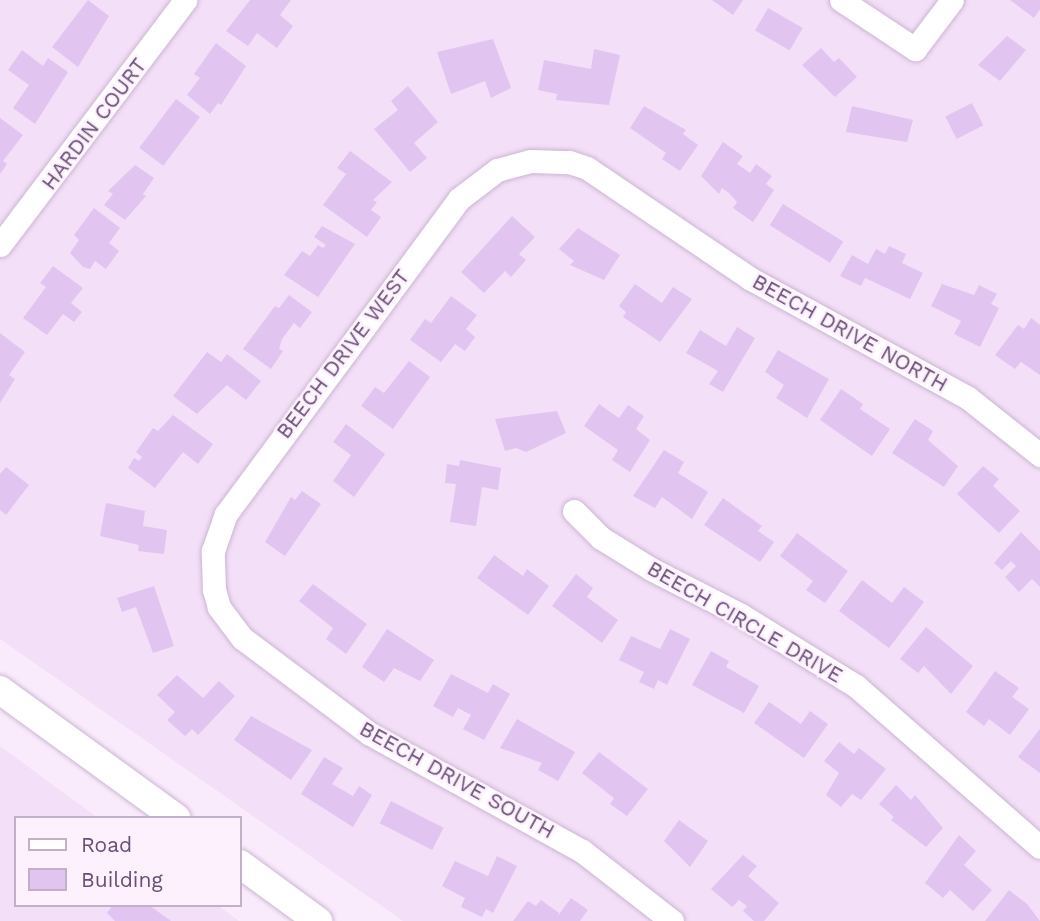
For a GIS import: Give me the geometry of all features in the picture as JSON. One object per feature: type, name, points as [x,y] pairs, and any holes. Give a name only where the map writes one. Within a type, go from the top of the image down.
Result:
[{"type":"street","name":"HARDIN COURT","points":[[0,245],[185,0]]},
{"type":"street","points":[[841,0],[915,49],[952,0]]},
{"type":"street","name":"BEECH DRIVE WEST","points":[[242,638],[219,607],[213,570],[218,532],[239,494],[471,188],[497,170],[531,161],[569,162],[587,168]]},
{"type":"street","name":"BEECH DRIVE NORTH","points":[[587,168],[751,279],[968,398],[1040,455]]},
{"type":"street","name":"BEECH CIRCLE DRIVE","points":[[574,511],[601,538],[641,563],[741,615],[856,686],[1040,847]]},
{"type":"street","name":"BEECH DRIVE SOUTH","points":[[242,638],[370,734],[582,851],[672,921]]},
{"type":"street","points":[[0,691],[173,816]]},
{"type":"street","points":[[242,865],[318,921]]},
{"type":"shaded area","points":[[0,0],[1040,0],[1040,921],[403,921],[0,639]]},
{"type":"shaded area","points":[[0,746],[95,816],[14,816],[14,907],[220,907],[239,921],[0,921]]},
{"type":"building","points":[[88,0],[109,16],[78,67],[52,47]]},
{"type":"building","points":[[250,0],[291,0],[280,15],[293,26],[277,48],[257,33],[248,46],[226,31]]},
{"type":"building","points":[[712,0],[743,0],[733,15]]},
{"type":"building","points":[[1010,0],[1040,0],[1040,9],[1034,18]]},
{"type":"building","points":[[768,8],[803,28],[790,51],[755,31]]},
{"type":"building","points":[[1007,36],[1026,50],[1000,81],[978,65]]},
{"type":"building","points":[[493,39],[511,88],[491,98],[485,81],[451,94],[437,52]]},
{"type":"building","points":[[216,43],[246,66],[221,105],[218,103],[210,114],[187,95],[200,78],[194,74]]},
{"type":"building","points":[[821,48],[834,62],[839,58],[857,77],[835,97],[802,65]]},
{"type":"building","points":[[594,49],[620,55],[609,105],[556,100],[557,94],[538,90],[544,60],[591,69]]},
{"type":"building","points":[[22,50],[43,66],[48,58],[68,72],[35,124],[13,108],[29,85],[8,70]]},
{"type":"building","points":[[408,86],[438,122],[414,143],[427,158],[410,172],[374,129],[398,110],[391,101]]},
{"type":"building","points":[[176,99],[200,117],[163,166],[139,148]]},
{"type":"building","points":[[972,103],[983,125],[957,139],[945,117]]},
{"type":"building","points":[[644,106],[686,130],[683,134],[698,145],[680,171],[662,159],[666,153],[630,128]]},
{"type":"building","points":[[852,106],[913,120],[907,142],[846,132]]},
{"type":"building","points":[[0,118],[23,135],[3,161],[7,164],[0,174]]},
{"type":"building","points":[[723,142],[743,156],[737,164],[750,173],[756,164],[772,176],[766,184],[774,190],[753,222],[733,208],[737,202],[729,193],[722,188],[719,194],[701,176]]},
{"type":"building","points":[[350,151],[392,182],[373,200],[377,202],[371,210],[381,217],[367,237],[323,205],[346,174],[337,168]]},
{"type":"building","points":[[135,165],[154,178],[143,194],[146,196],[125,220],[104,205],[113,194],[108,191]]},
{"type":"building","points":[[783,204],[843,242],[830,263],[770,225]]},
{"type":"building","points":[[94,208],[120,228],[109,243],[119,251],[106,269],[95,261],[90,269],[83,267],[70,253],[79,240],[74,235]]},
{"type":"building","points":[[512,216],[535,237],[519,254],[526,260],[511,277],[505,271],[484,293],[461,272]]},
{"type":"building","points":[[322,226],[355,244],[318,297],[284,275],[302,251],[310,256],[318,245],[323,248],[326,245],[314,237]]},
{"type":"building","points":[[578,228],[620,255],[604,280],[570,265],[574,261],[559,249]]},
{"type":"building","points":[[889,246],[906,254],[902,263],[923,273],[910,299],[865,278],[861,286],[840,276],[852,255],[868,264],[876,249],[885,254]]},
{"type":"building","points":[[53,266],[83,288],[71,303],[82,312],[74,322],[63,314],[47,335],[23,318],[46,287],[40,283]]},
{"type":"building","points":[[635,284],[662,303],[673,287],[692,299],[660,342],[623,317],[626,312],[619,306]]},
{"type":"building","points":[[942,284],[974,295],[979,285],[997,294],[991,304],[999,308],[980,347],[954,334],[961,321],[931,306]]},
{"type":"building","points":[[289,295],[312,312],[300,328],[294,323],[282,339],[279,349],[283,351],[271,369],[243,349],[275,306],[279,308]]},
{"type":"building","points":[[451,296],[477,315],[466,329],[475,337],[465,351],[455,344],[441,362],[410,340],[425,319],[431,323]]},
{"type":"building","points":[[1031,318],[1040,325],[1040,375],[1021,362],[1015,369],[995,355],[1018,325],[1024,329]]},
{"type":"building","points":[[737,327],[755,338],[723,392],[709,384],[718,371],[686,353],[700,330],[726,346]]},
{"type":"building","points":[[0,333],[25,352],[9,375],[15,379],[0,403]]},
{"type":"building","points":[[778,350],[829,379],[807,418],[776,398],[784,385],[765,372]]},
{"type":"building","points":[[207,352],[221,362],[227,354],[261,381],[246,400],[227,385],[197,414],[173,396]]},
{"type":"building","points":[[409,361],[430,377],[393,429],[361,406],[375,387],[384,393]]},
{"type":"building","points":[[841,389],[863,404],[860,409],[890,429],[872,456],[820,420]]},
{"type":"building","points":[[599,404],[619,418],[628,405],[644,416],[636,429],[650,440],[630,472],[612,460],[618,450],[584,426]]},
{"type":"building","points":[[557,411],[566,433],[526,452],[516,448],[505,451],[495,419]]},
{"type":"building","points":[[173,415],[213,444],[198,464],[183,452],[155,488],[128,468],[134,458],[139,461],[142,457],[136,452],[153,428],[158,431]]},
{"type":"building","points":[[915,419],[933,431],[928,440],[958,466],[944,487],[892,453]]},
{"type":"building","points":[[346,424],[385,454],[354,497],[333,481],[351,455],[333,442]]},
{"type":"building","points":[[664,450],[684,462],[678,473],[708,492],[692,519],[662,497],[655,508],[633,496]]},
{"type":"building","points":[[460,460],[501,468],[498,490],[482,487],[476,526],[450,522],[456,484],[445,483],[447,464],[459,466]]},
{"type":"building","points":[[983,466],[999,479],[993,486],[1020,511],[999,533],[957,494]]},
{"type":"building","points":[[6,467],[29,485],[6,515],[0,510],[0,474]]},
{"type":"building","points":[[302,491],[321,504],[285,556],[265,542],[291,497],[295,500]]},
{"type":"building","points":[[723,498],[762,526],[758,531],[774,542],[760,562],[704,525]]},
{"type":"building","points":[[106,503],[145,511],[143,526],[167,530],[164,554],[138,551],[139,545],[100,536]]},
{"type":"building","points":[[1021,532],[1040,551],[1040,587],[1032,579],[1019,592],[1005,577],[1016,566],[1011,561],[1002,570],[994,563]]},
{"type":"building","points":[[797,533],[848,571],[825,603],[806,590],[813,581],[780,556]]},
{"type":"building","points":[[494,555],[523,576],[527,569],[549,586],[528,615],[477,578]]},
{"type":"building","points":[[576,574],[593,588],[587,597],[618,620],[602,643],[552,606]]},
{"type":"building","points":[[862,580],[892,603],[904,587],[924,602],[889,648],[839,611]]},
{"type":"building","points":[[313,584],[367,624],[346,654],[326,639],[333,628],[299,601]]},
{"type":"building","points":[[154,586],[174,646],[153,653],[136,607],[122,612],[117,598]]},
{"type":"building","points":[[926,627],[973,666],[951,694],[924,666],[918,673],[900,659]]},
{"type":"building","points":[[387,629],[434,660],[420,681],[394,668],[384,682],[362,667]]},
{"type":"building","points":[[670,629],[690,639],[667,685],[658,680],[654,689],[639,682],[644,672],[619,660],[631,636],[660,649]]},
{"type":"building","points":[[711,651],[729,661],[726,667],[759,686],[744,713],[692,685]]},
{"type":"building","points":[[995,671],[1019,688],[1012,697],[1029,709],[1010,735],[989,719],[984,726],[966,712]]},
{"type":"building","points":[[451,674],[488,693],[493,684],[510,694],[484,740],[463,729],[471,715],[458,708],[453,717],[433,706]]},
{"type":"building","points":[[177,675],[203,698],[219,681],[235,696],[198,735],[192,729],[185,736],[167,720],[175,712],[157,695]]},
{"type":"building","points":[[769,702],[801,724],[810,711],[828,724],[804,758],[754,723]]},
{"type":"building","points":[[251,716],[312,750],[291,780],[234,740]]},
{"type":"building","points":[[517,719],[575,752],[558,781],[538,770],[542,763],[500,748]]},
{"type":"building","points":[[1040,729],[1040,773],[1018,757]]},
{"type":"building","points":[[839,742],[854,754],[859,748],[886,769],[861,800],[852,794],[841,807],[826,795],[839,773],[824,761]]},
{"type":"building","points":[[599,752],[648,789],[627,816],[610,804],[614,798],[582,773]]},
{"type":"building","points":[[324,757],[343,768],[332,784],[353,796],[359,786],[372,795],[353,827],[301,794]]},
{"type":"building","points":[[896,785],[911,800],[915,795],[943,828],[926,847],[891,820],[894,817],[879,804]]},
{"type":"building","points":[[391,801],[444,828],[432,850],[380,823]]},
{"type":"building","points":[[679,820],[708,841],[690,867],[664,841]]},
{"type":"building","points":[[959,835],[976,851],[964,865],[992,890],[973,911],[950,890],[943,898],[925,883]]},
{"type":"building","points":[[743,855],[757,866],[748,876],[779,903],[764,921],[754,921],[743,911],[747,906],[739,900],[732,907],[711,889]]},
{"type":"building","points":[[497,856],[517,866],[493,913],[486,909],[482,917],[461,907],[465,898],[442,886],[455,861],[488,876]]},
{"type":"building","points":[[1009,890],[1027,904],[1040,921],[985,921]]},
{"type":"building","points":[[571,898],[588,910],[580,921],[513,921],[528,901],[536,906],[541,900],[559,913],[557,917]]},
{"type":"building","points":[[112,907],[152,907],[171,921],[115,921],[107,913]]}]
